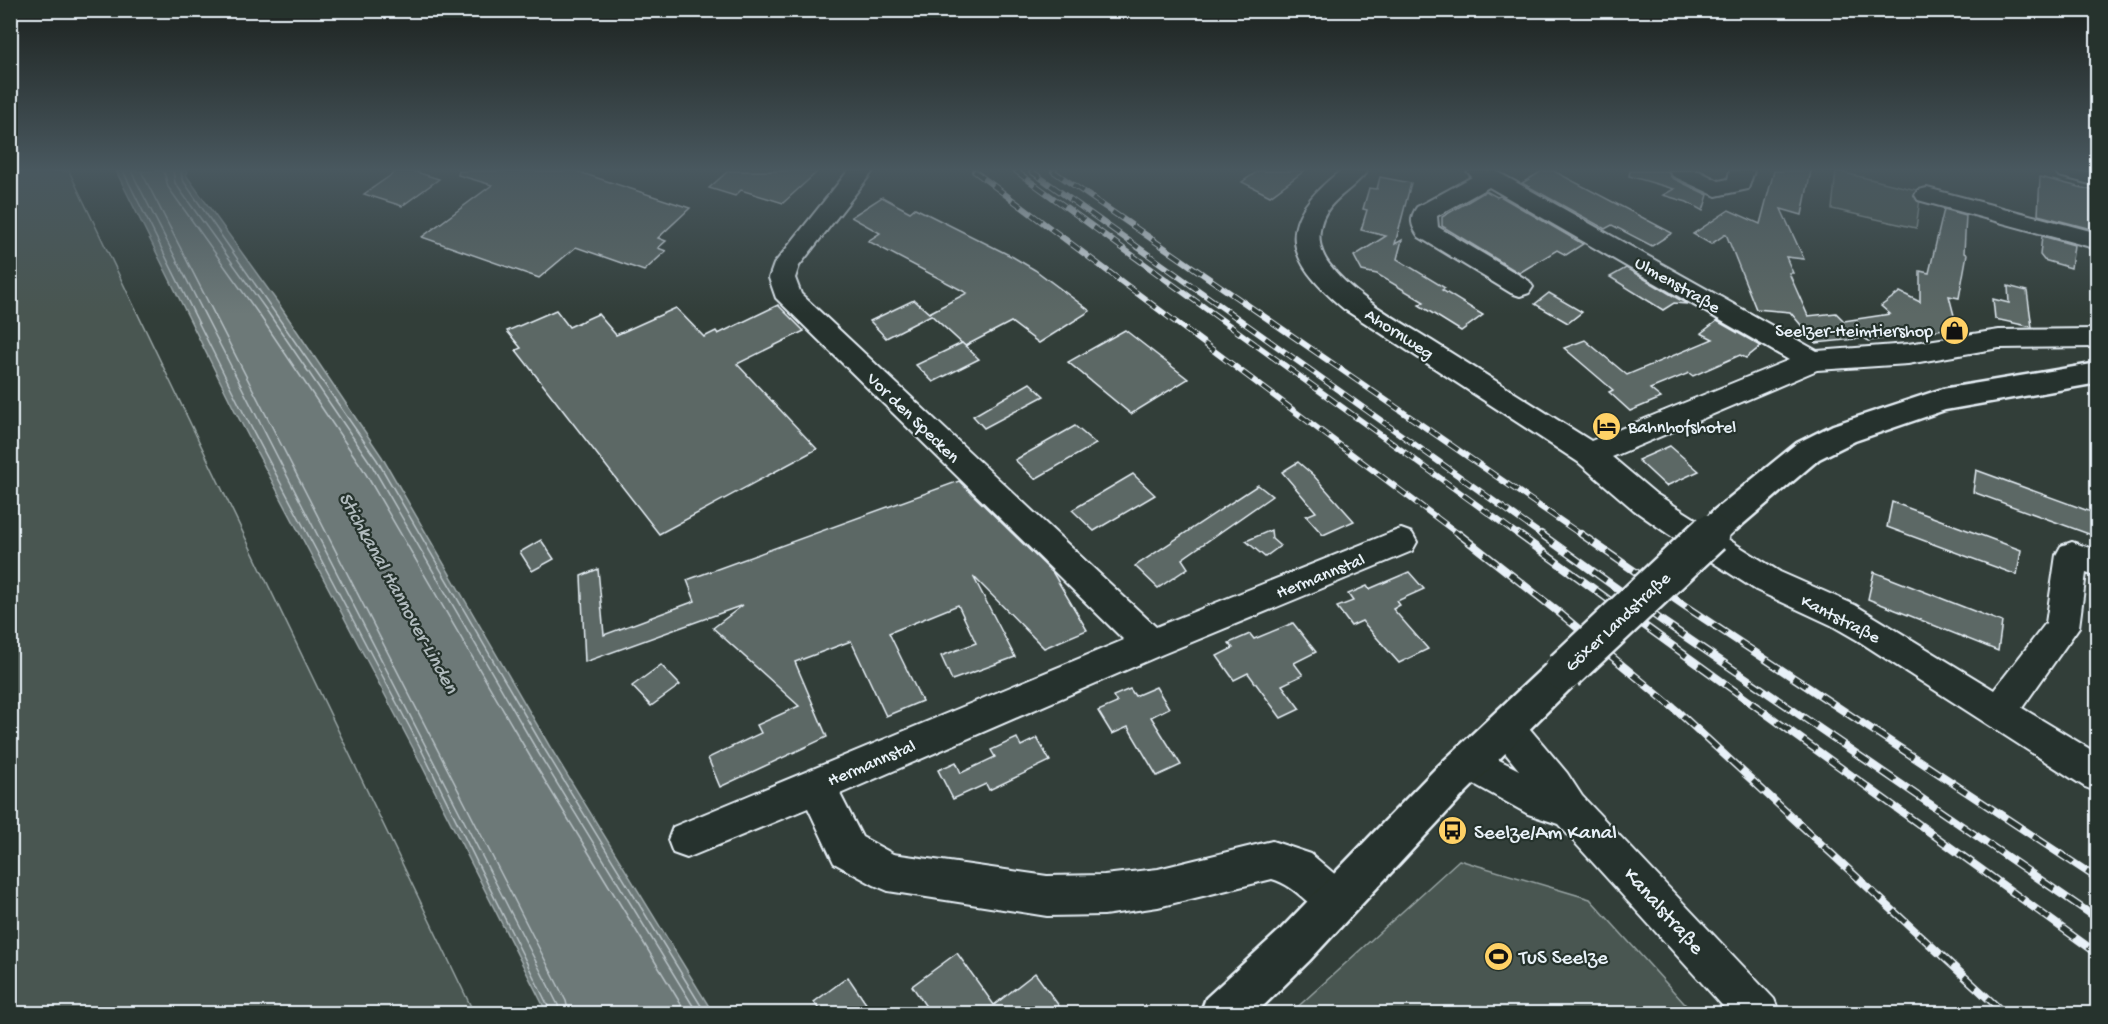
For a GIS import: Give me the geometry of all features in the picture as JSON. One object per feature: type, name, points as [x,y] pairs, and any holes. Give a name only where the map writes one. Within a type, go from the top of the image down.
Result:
[{"type":"main road","name":"Göxer Landstraße","points":[[1222,1014],[1337,902],[1469,762],[1563,671],[1724,521],[1808,451],[1844,433],[1942,400],[2097,373]]},
{"type":"street","name":"Vor den Specken","points":[[823,219],[788,264],[782,278],[789,298],[1151,644]]},
{"type":"street","name":"Ahornweg","points":[[1309,219],[1307,232],[1309,249],[1317,267],[1330,283],[1365,311],[1589,454]]},
{"type":"street","points":[[1423,219],[1428,232],[1520,287]]},
{"type":"street","name":"Ulmenstraße","points":[[1563,219],[1813,361]]},
{"type":"street","points":[[2015,219],[2097,241]]},
{"type":"street","points":[[1589,454],[1813,361],[1908,354],[1999,339],[2096,338]]},
{"type":"street","name":"Kantstraße","points":[[1589,454],[1646,502],[1758,575],[1801,598],[1843,615],[2097,775]]},
{"type":"street","name":"Hermannstal","points":[[1337,902],[1297,867],[1272,860],[1158,888],[1104,896],[1047,896],[888,872],[848,850],[817,786],[1151,644],[1401,542]]},
{"type":"street","points":[[1998,712],[2062,627],[2072,555],[2092,562]]},
{"type":"street","name":"Kanalstraße","points":[[1506,727],[1554,785],[1569,809],[1759,1014]]},
{"type":"street","points":[[1469,762],[1541,802],[1569,809]]},
{"type":"street","points":[[687,840],[817,786]]},
{"type":"shaded area","points":[[10,219],[92,219],[474,1013],[11,1013]]},
{"type":"shaded area","points":[[1875,219],[1917,219],[1916,228]]},
{"type":"shaded area","name":"TuS Seelze","points":[[1459,860],[1590,899],[1693,1013],[1291,1013]]},
{"type":"water","name":"Stichkanal Hannover-Linden","points":[[140,219],[217,219],[278,303],[382,457],[550,747],[713,1013],[547,1013],[413,748],[235,411]]},
{"type":"building","points":[[447,219],[678,219],[658,238],[666,241],[658,248],[666,251],[644,271],[576,247],[539,278],[422,237]]},
{"type":"building","points":[[854,219],[937,219],[1035,270],[1090,311],[1039,343],[1011,322],[965,346],[931,315],[886,338],[870,321],[914,300],[929,313],[967,293],[868,241],[880,233]]},
{"type":"building","points":[[1364,219],[1402,219],[1395,244],[1402,240],[1397,259],[1445,288],[1442,290],[1483,315],[1461,331],[1419,305],[1424,302],[1377,274],[1362,271],[1354,256],[1386,236],[1361,230]]},
{"type":"building","points":[[1442,219],[1539,219],[1583,244],[1566,255],[1557,250],[1519,273],[1442,226]]},
{"type":"building","points":[[1587,219],[1645,219],[1672,233],[1652,246],[1612,225],[1605,229]]},
{"type":"building","points":[[1716,219],[1748,219],[1760,224],[1761,219],[1786,219],[1804,259],[1786,257],[1793,273],[1789,273],[1808,316],[1836,313],[1844,321],[1890,314],[1881,306],[1900,292],[1920,302],[1920,271],[1929,273],[1942,219],[1966,219],[1964,253],[1967,254],[1959,298],[1949,296],[1957,327],[1868,341],[1865,338],[1816,343],[1790,312],[1756,309],[1726,234],[1711,244],[1693,234]]},
{"type":"building","points":[[2052,219],[2095,219],[2095,230]]},
{"type":"building","points":[[2042,236],[2074,245],[2071,268],[2044,260],[2040,255]]},
{"type":"building","points":[[1626,268],[1687,304],[1674,303],[1663,310],[1610,277]]},
{"type":"building","points":[[2008,286],[2027,291],[2032,327],[1995,319],[1993,299],[2009,303]]},
{"type":"building","points":[[1549,293],[1582,312],[1568,323],[1535,304]]},
{"type":"building","points":[[778,305],[804,331],[737,364],[817,449],[659,534],[516,350],[521,348],[507,331],[556,310],[569,327],[598,314],[616,335],[676,308],[704,337],[716,331],[718,334]]},
{"type":"building","points":[[1717,321],[1761,346],[1746,358],[1740,355],[1693,376],[1689,373],[1650,389],[1661,398],[1630,411],[1609,392],[1613,390],[1564,348],[1585,340],[1627,375],[1713,339],[1701,333]]},
{"type":"building","points":[[1125,330],[1188,379],[1131,414],[1068,362]]},
{"type":"building","points":[[962,343],[979,359],[933,382],[916,365]]},
{"type":"building","points":[[1030,383],[1044,396],[984,428],[973,416]]},
{"type":"building","points":[[1075,426],[1096,444],[1035,479],[1015,460]]},
{"type":"building","points":[[1670,446],[1699,471],[1666,486],[1638,460]]},
{"type":"building","points":[[1298,462],[1313,475],[1354,521],[1323,535],[1306,516],[1316,512],[1282,472]]},
{"type":"building","points":[[1976,470],[2097,514],[2097,537],[1973,492]]},
{"type":"building","points":[[1133,474],[1155,495],[1094,531],[1072,510]]},
{"type":"building","points":[[959,481],[1053,573],[1087,630],[1044,648],[973,576],[1015,657],[952,680],[941,656],[976,643],[958,605],[889,633],[922,701],[886,716],[851,641],[795,662],[827,737],[720,787],[708,758],[761,733],[757,725],[799,706],[713,628],[743,605],[585,662],[581,576],[598,569],[604,635],[695,601],[687,580]]},
{"type":"building","points":[[1258,485],[1272,496],[1182,559],[1188,568],[1158,588],[1135,566]]},
{"type":"building","points":[[1892,502],[2021,550],[2017,575],[1887,527]]},
{"type":"building","points":[[1271,530],[1272,539],[1280,546],[1265,557],[1246,541]]},
{"type":"building","points":[[541,540],[554,559],[532,571],[520,552]]},
{"type":"building","points":[[1409,572],[1424,589],[1397,601],[1400,605],[1393,609],[1428,649],[1399,663],[1362,621],[1351,626],[1337,607],[1353,601],[1348,594],[1367,586],[1369,589]]},
{"type":"building","points":[[1874,572],[2002,622],[1998,651],[1868,599]]},
{"type":"building","points":[[1293,623],[1316,652],[1294,663],[1303,675],[1282,685],[1300,709],[1281,718],[1248,673],[1234,680],[1217,656],[1233,648],[1229,643],[1250,634],[1254,639]]},
{"type":"building","points":[[661,665],[680,685],[651,706],[632,686]]},
{"type":"building","points":[[1156,687],[1169,708],[1151,717],[1181,765],[1157,776],[1128,727],[1112,734],[1098,711],[1117,703],[1113,696],[1130,689],[1135,696]]},
{"type":"building","points":[[1017,738],[1021,746],[1037,738],[1050,761],[989,790],[986,784],[953,799],[938,770],[956,762],[961,773],[995,757],[991,750]]},
{"type":"building","points":[[957,953],[994,1005],[1035,973],[1065,1014],[931,1014],[912,986]]},
{"type":"building","points":[[848,977],[873,1014],[822,1014],[814,1002]]},
{"type":"railway","points":[[1038,219],[1461,536]]},
{"type":"railway","points":[[1082,219],[1520,536]]},
{"type":"railway","points":[[1098,219],[1543,536]]},
{"type":"railway","points":[[1122,219],[1583,536]]},
{"type":"railway","points":[[1459,534],[1562,615],[1676,710],[2005,1014]]},
{"type":"railway","points":[[1518,534],[2098,954]]},
{"type":"railway","points":[[1541,534],[1661,620],[2098,919]]},
{"type":"railway","points":[[1581,534],[1685,606],[2098,879]]},
{"type":"place","name":"Seelzer-Heimtiershop","points":[[1954,330]]},
{"type":"place","name":"Bahnhofshotel","points":[[1607,426]]},
{"type":"place","name":"Seelze/Am Kanal","points":[[1453,831]]},
{"type":"place","name":"TuS Seelze","points":[[1498,956]]}]
